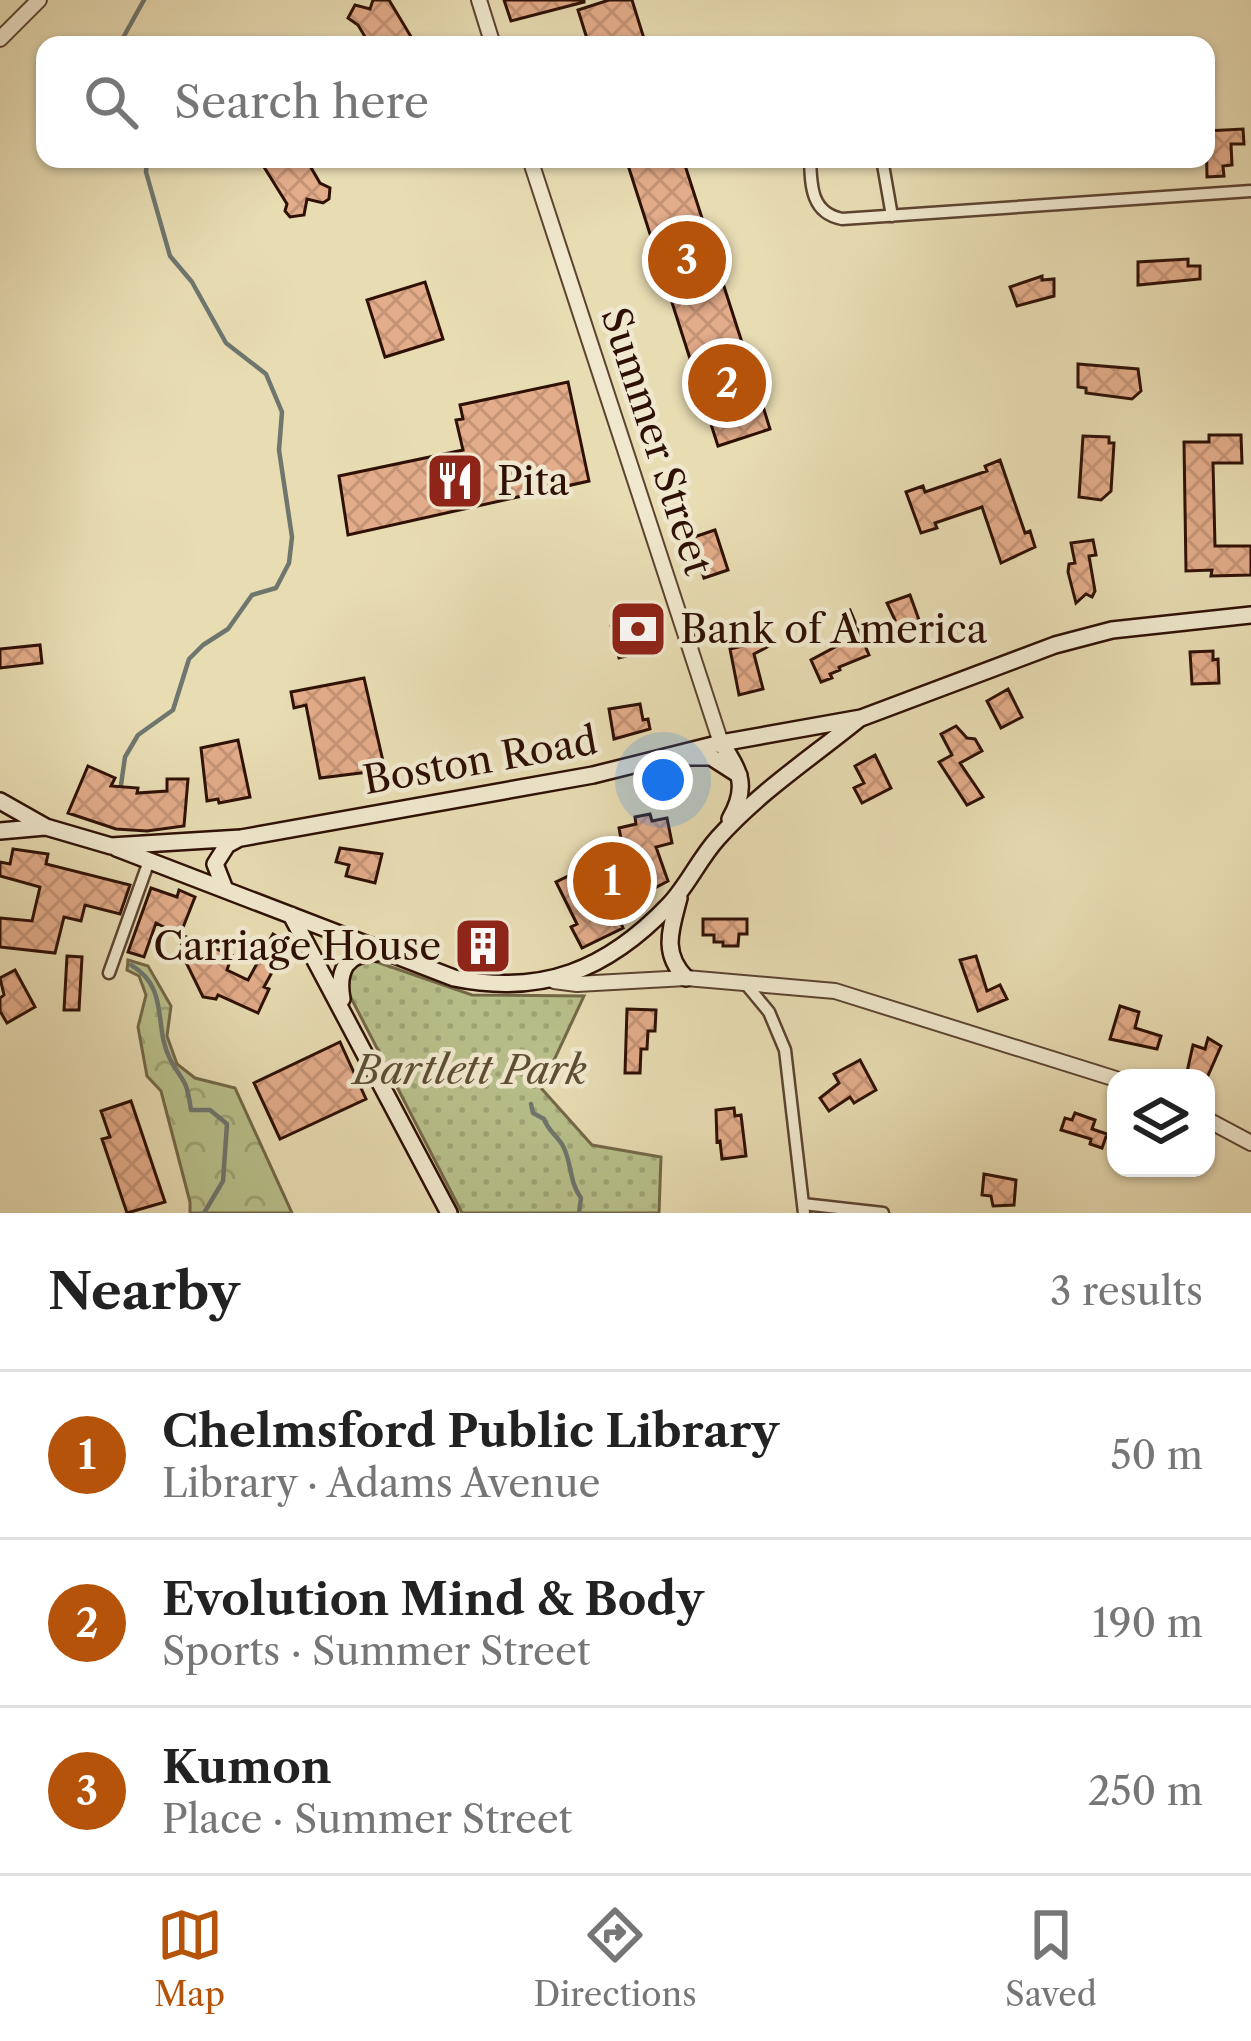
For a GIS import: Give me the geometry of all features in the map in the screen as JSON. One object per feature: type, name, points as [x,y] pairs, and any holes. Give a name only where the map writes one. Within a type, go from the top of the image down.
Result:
[{"type":"main road","name":"Boston Road","points":[[0,800],[46,827],[111,846],[241,838],[861,718],[1054,645],[1112,630],[1251,615]]},
{"type":"main road","points":[[719,837],[770,788],[861,718]]},
{"type":"main road","points":[[111,846],[224,886],[421,968],[490,986],[554,981],[616,950],[669,906],[719,837],[739,802],[741,776],[721,743]]},
{"type":"main road","points":[[675,757],[711,757],[741,776]]},
{"type":"main road","points":[[0,831],[46,827]]},
{"type":"main road","points":[[224,886],[215,864],[227,845],[241,838]]},
{"type":"main road","points":[[681,890],[669,949],[674,965],[686,978]]},
{"type":"main road","points":[[291,915],[449,1213]]},
{"type":"main road","points":[[344,1008],[339,983],[346,963],[363,953],[387,953]]},
{"type":"street","points":[[0,39],[39,0]]},
{"type":"street","points":[[479,0],[490,36]]},
{"type":"street","name":"Summer Street","points":[[533,168],[721,743]]},
{"type":"street","points":[[811,168],[813,195],[824,213],[842,219],[1251,190]]},
{"type":"street","points":[[884,168],[892,216]]},
{"type":"street","points":[[109,973],[149,862]]},
{"type":"street","points":[[554,981],[686,978],[835,991],[1107,1076]]},
{"type":"street","points":[[744,982],[769,1012],[785,1050],[803,1208],[883,1213]]},
{"type":"street","points":[[1215,1124],[1251,1143]]},
{"type":"green space","points":[[128,960],[148,966],[171,1006],[167,1036],[177,1064],[195,1078],[235,1088],[292,1213],[190,1213],[161,1091],[147,1076],[138,1027],[146,995],[139,976],[127,970]]},
{"type":"green space","name":"Bartlett Park","points":[[371,960],[472,995],[584,996],[541,1088],[592,1145],[661,1157],[659,1213],[462,1213],[347,990],[353,967]]},
{"type":"building","points":[[373,0],[389,0],[411,36],[365,36],[348,18],[355,5],[370,9]]},
{"type":"building","points":[[504,0],[584,0],[584,2],[511,21]]},
{"type":"building","points":[[609,0],[632,0],[643,36],[586,36],[578,10]]},
{"type":"building","points":[[1243,129],[1244,144],[1231,144],[1232,165],[1223,166],[1224,176],[1207,177],[1207,168],[1215,168],[1215,131]]},
{"type":"building","points":[[265,168],[311,168],[320,183],[330,188],[329,199],[323,203],[307,199],[304,215],[290,217]]},
{"type":"building","points":[[629,168],[686,168],[747,358],[753,356],[758,369],[752,371],[770,429],[718,446]]},
{"type":"building","points":[[1188,259],[1188,266],[1200,266],[1200,279],[1138,285],[1138,262]]},
{"type":"building","points":[[1042,276],[1042,280],[1054,279],[1054,296],[1017,306],[1010,287]]},
{"type":"building","points":[[425,282],[443,339],[385,357],[367,300]]},
{"type":"building","points":[[1078,364],[1138,369],[1141,391],[1132,399],[1086,393],[1086,388],[1078,387]]},
{"type":"building","points":[[568,382],[589,481],[348,535],[339,476],[463,450],[456,420],[463,419],[460,405]]},
{"type":"building","points":[[1209,435],[1241,435],[1242,463],[1213,463],[1215,546],[1251,546],[1251,575],[1186,571],[1184,442],[1209,442]]},
{"type":"building","points":[[1083,436],[1109,437],[1109,443],[1114,443],[1111,491],[1101,500],[1079,497]]},
{"type":"building","points":[[1000,460],[1025,533],[1030,531],[1035,547],[1001,563],[982,507],[935,523],[937,528],[921,533],[906,492],[923,486],[925,492],[987,471],[985,466]]},
{"type":"building","points":[[715,530],[728,570],[704,578],[691,538]]},
{"type":"building","points":[[1093,540],[1096,555],[1089,556],[1095,591],[1076,603],[1068,572],[1069,564],[1075,563],[1071,543]]},
{"type":"building","points":[[910,595],[923,631],[899,642],[887,603]]},
{"type":"building","points":[[850,610],[869,655],[839,667],[830,674],[832,678],[821,682],[811,660],[850,639],[840,614]]},
{"type":"building","points":[[643,617],[645,624],[652,622],[657,638],[652,649],[619,658],[611,626]]},
{"type":"building","points":[[761,632],[762,637],[769,635],[771,645],[754,654],[763,689],[739,695],[730,649],[748,645],[745,636]]},
{"type":"building","points":[[40,645],[42,663],[0,668],[0,649]]},
{"type":"building","points":[[1213,651],[1219,683],[1192,684],[1190,652]]},
{"type":"building","points":[[364,678],[385,770],[320,778],[306,705],[294,708],[291,692]]},
{"type":"building","points":[[1008,689],[1022,717],[1001,728],[987,701]]},
{"type":"building","points":[[640,704],[650,729],[614,739],[609,709]]},
{"type":"building","points":[[956,726],[967,738],[975,739],[982,751],[960,763],[983,797],[967,805],[939,762],[952,755],[941,734]]},
{"type":"building","points":[[238,740],[250,797],[207,801],[201,748]]},
{"type":"building","points":[[875,755],[891,788],[862,803],[854,788],[864,783],[855,766]]},
{"type":"building","points":[[88,766],[115,778],[111,786],[138,788],[137,793],[167,791],[167,779],[188,779],[184,826],[116,829],[68,813]]},
{"type":"building","points":[[650,814],[652,821],[667,818],[672,843],[656,847],[668,881],[615,909],[623,928],[582,948],[571,927],[577,924],[556,882],[587,867],[584,863],[598,857],[601,862],[623,850],[619,828]]},
{"type":"building","points":[[340,848],[382,854],[375,883],[346,876],[349,865],[336,862]]},
{"type":"building","points":[[13,849],[48,854],[46,864],[130,885],[120,914],[85,905],[81,921],[64,917],[55,953],[0,947],[0,918],[32,921],[40,887],[0,876],[0,862],[10,864]]},
{"type":"building","points":[[151,888],[177,897],[179,890],[195,897],[180,935],[156,923],[144,957],[128,952]]},
{"type":"building","points":[[703,919],[747,919],[747,934],[739,934],[738,946],[723,946],[723,942],[714,942],[714,935],[703,935]]},
{"type":"building","points":[[273,934],[288,943],[264,987],[269,989],[258,1013],[218,995],[216,999],[203,997],[180,950],[184,936],[232,955],[227,970],[248,980]]},
{"type":"building","points":[[67,956],[82,957],[79,1010],[64,1010]]},
{"type":"building","points":[[976,956],[987,991],[1000,985],[1007,999],[978,1011],[960,960]]},
{"type":"building","points":[[15,970],[35,1007],[7,1023],[0,1011],[4,995],[0,978]]},
{"type":"building","points":[[1120,1006],[1139,1012],[1135,1028],[1161,1036],[1157,1049],[1110,1039]]},
{"type":"building","points":[[627,1009],[656,1010],[655,1031],[648,1031],[647,1049],[641,1049],[640,1073],[625,1073]]},
{"type":"building","points":[[1208,1038],[1221,1046],[1211,1069],[1188,1069],[1193,1045],[1205,1049]]},
{"type":"building","points":[[340,1042],[366,1099],[280,1139],[254,1083]]},
{"type":"building","points":[[860,1060],[876,1090],[854,1103],[850,1097],[829,1111],[820,1098],[839,1083],[834,1074]]},
{"type":"building","points":[[131,1101],[165,1202],[127,1213],[102,1139],[110,1137],[101,1111]]},
{"type":"building","points":[[734,1108],[735,1116],[741,1115],[746,1156],[722,1159],[716,1110]]},
{"type":"building","points":[[1075,1113],[1095,1120],[1092,1129],[1107,1134],[1102,1148],[1090,1144],[1091,1139],[1061,1130],[1065,1118],[1072,1120]]},
{"type":"building","points":[[984,1174],[1016,1180],[1014,1205],[993,1206],[991,1196],[982,1195]]},
{"type":"waterway","points":[[124,36],[144,0]]},
{"type":"waterway","points":[[120,792],[125,757],[138,735],[173,710],[189,659],[228,629],[252,595],[276,588],[289,563],[292,537],[279,450],[282,412],[266,374],[226,343],[192,282],[170,256],[146,168]]},
{"type":"waterway","points":[[131,965],[143,974],[156,996],[165,1046],[186,1086],[191,1110],[210,1110],[227,1124],[223,1181],[204,1213]]},
{"type":"waterway","points":[[531,1104],[533,1113],[544,1119],[566,1152],[581,1198],[579,1213]]},
{"type":"place","name":"Kumon","points":[[687,260]]},
{"type":"place","name":"Evolution Mind & Body","points":[[727,383]]},
{"type":"place","name":"Pita","points":[[455,481]]},
{"type":"place","name":"Bank of America","points":[[638,629]]},
{"type":"place","name":"Chelmsford Public Library","points":[[612,881]]},
{"type":"place","name":"Carriage House","points":[[483,946]]}]
